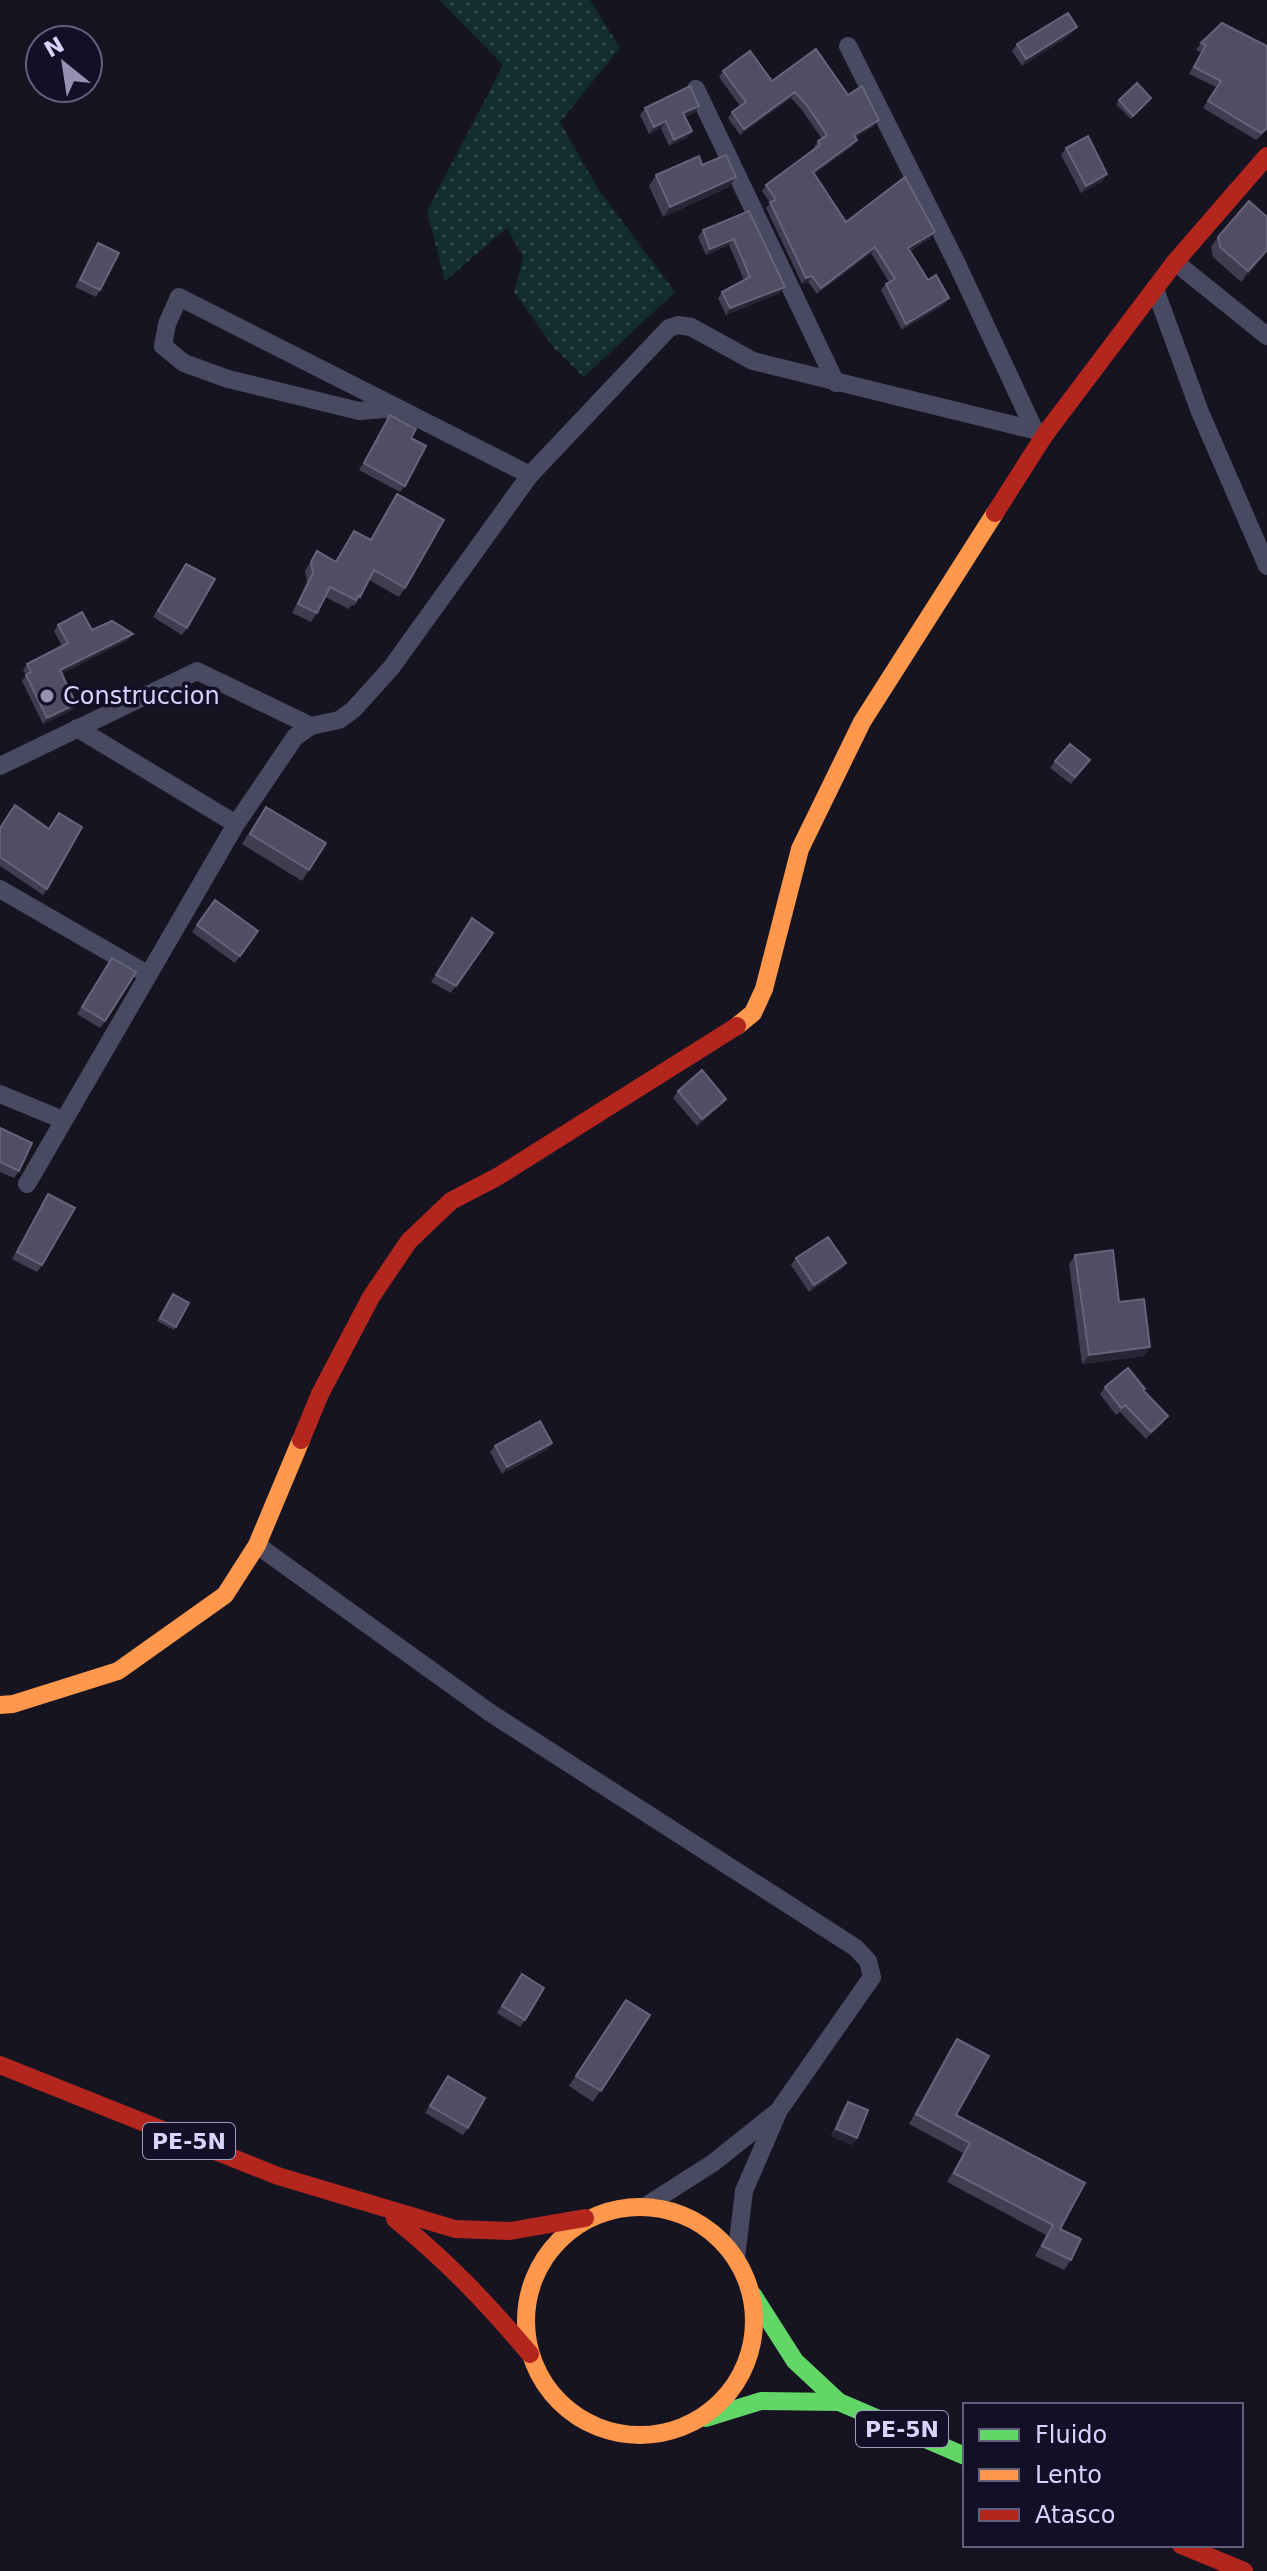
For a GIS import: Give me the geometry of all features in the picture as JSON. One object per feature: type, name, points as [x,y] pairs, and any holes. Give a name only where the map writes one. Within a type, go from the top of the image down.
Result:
[{"type":"main road","points":[[0,1705],[13,1704],[118,1671],[225,1595],[257,1545],[320,1394],[371,1297],[409,1241],[451,1201],[497,1177],[733,1030],[753,1013],[764,989],[800,849],[862,722],[1040,431],[1175,262],[1267,156]]},
{"type":"main road","name":"PE-5N","points":[[0,2065],[278,2176],[455,2229],[510,2231],[596,2216]]},
{"type":"main road","points":[[644,2207],[666,2210],[706,2227],[723,2241],[736,2258],[750,2288],[754,2321],[746,2362],[724,2398],[689,2424],[651,2434],[632,2435],[594,2425],[561,2404],[538,2372],[530,2354],[525,2316],[534,2279],[554,2246],[582,2223],[596,2216],[644,2207]]},
{"type":"main road","name":"PE-5N","points":[[382,2209],[444,2259],[490,2306],[530,2354]]},
{"type":"main road","name":"PE-5N","points":[[750,2288],[795,2361],[839,2402],[963,2455]]},
{"type":"main road","name":"PE-5N","points":[[689,2424],[761,2401],[839,2402]]},
{"type":"main road","points":[[1186,2547],[1244,2571]]},
{"type":"street","points":[[848,46],[1040,431]]},
{"type":"street","points":[[696,89],[836,383]]},
{"type":"street","points":[[1175,262],[1267,336]]},
{"type":"street","points":[[1155,289],[1200,412],[1267,566]]},
{"type":"street","points":[[397,408],[359,411],[228,379],[184,363],[163,346],[167,324],[179,297],[530,475]]},
{"type":"street","points":[[27,1184],[236,824],[295,737],[311,726],[339,720],[353,710],[391,668],[530,475],[669,328],[678,325],[691,327],[753,361],[1040,431]]},
{"type":"street","points":[[0,766],[197,671],[311,726]]},
{"type":"street","points":[[77,728],[236,824]]},
{"type":"street","points":[[0,889],[147,974]]},
{"type":"street","points":[[0,1094],[63,1120]]},
{"type":"street","points":[[257,1545],[492,1714],[856,1948],[868,1961],[872,1977],[869,1983],[779,2110],[744,2191],[736,2258]]},
{"type":"street","points":[[644,2207],[713,2163],[779,2110]]},
{"type":"green space","points":[[439,0],[590,0],[620,48],[560,122],[598,189],[675,292],[584,377],[554,348],[514,292],[523,257],[507,228],[445,281],[427,211],[503,65]]},
{"type":"building","points":[[1068,13],[1077,27],[1026,59],[1017,44]]},
{"type":"building","points":[[1222,23],[1267,46],[1267,128],[1261,133],[1208,101],[1221,81],[1194,67],[1206,45],[1201,43]]},
{"type":"building","points":[[816,49],[848,95],[862,86],[879,120],[854,135],[857,140],[813,172],[846,222],[905,177],[935,232],[908,248],[928,280],[936,275],[949,298],[906,324],[886,284],[895,279],[875,247],[821,288],[812,276],[806,278],[770,202],[776,200],[766,185],[820,145],[818,141],[827,135],[806,104],[795,92],[744,129],[732,112],[746,102],[723,71],[750,51],[772,81]]},
{"type":"building","points":[[1137,83],[1151,98],[1133,116],[1119,100]]},
{"type":"building","points":[[690,86],[699,106],[683,113],[692,131],[674,140],[666,121],[654,127],[645,108]]},
{"type":"building","points":[[1088,136],[1107,174],[1086,186],[1066,148]]},
{"type":"building","points":[[726,155],[736,177],[670,207],[656,175],[699,156],[702,165]]},
{"type":"building","points":[[1249,201],[1267,217],[1267,250],[1248,271],[1220,247],[1218,237]]},
{"type":"building","points":[[749,211],[785,287],[730,308],[722,292],[750,277],[734,239],[710,249],[703,230]]},
{"type":"building","points":[[98,243],[119,253],[100,290],[80,280]]},
{"type":"building","points":[[390,415],[416,429],[411,438],[426,446],[405,486],[364,463]]},
{"type":"building","points":[[397,494],[444,520],[405,588],[374,570],[356,600],[330,587],[317,613],[298,604],[313,573],[311,562],[317,551],[336,562],[354,531],[371,540]]},
{"type":"building","points":[[186,564],[215,579],[187,628],[158,611]]},
{"type":"building","points":[[82,612],[92,630],[112,621],[133,634],[60,670],[76,704],[47,718],[26,675],[31,672],[27,664],[68,643],[58,625]]},
{"type":"building","points":[[1070,744],[1090,760],[1075,777],[1055,761]]},
{"type":"building","points":[[15,805],[49,829],[59,813],[82,827],[47,889],[0,857],[0,828]]},
{"type":"building","points":[[266,807],[326,843],[309,870],[250,834]]},
{"type":"building","points":[[215,900],[258,931],[240,956],[197,925]]},
{"type":"building","points":[[472,918],[493,933],[456,986],[436,975]]},
{"type":"building","points":[[112,958],[136,972],[105,1021],[82,1007]]},
{"type":"building","points":[[702,1070],[726,1099],[702,1119],[678,1091]]},
{"type":"building","points":[[0,1128],[32,1143],[19,1171],[0,1162]]},
{"type":"building","points":[[48,1194],[75,1208],[42,1265],[17,1252]]},
{"type":"building","points":[[828,1237],[846,1263],[814,1285],[796,1258]]},
{"type":"building","points":[[1113,1250],[1119,1302],[1144,1299],[1150,1347],[1089,1355],[1075,1255]]},
{"type":"building","points":[[173,1294],[189,1303],[176,1327],[160,1318]]},
{"type":"building","points":[[1128,1368],[1143,1390],[1168,1416],[1151,1432],[1125,1405],[1121,1408],[1105,1387]]},
{"type":"building","points":[[540,1421],[552,1443],[507,1467],[495,1446]]},
{"type":"building","points":[[522,1974],[544,1988],[525,2020],[502,2006]]},
{"type":"building","points":[[626,2000],[650,2015],[601,2091],[576,2076]]},
{"type":"building","points":[[957,2039],[989,2056],[956,2115],[1085,2183],[1060,2229],[1081,2239],[1071,2260],[1042,2246],[1053,2225],[954,2173],[970,2143],[916,2114]]},
{"type":"building","points":[[448,2076],[485,2098],[468,2128],[430,2106]]},
{"type":"building","points":[[848,2102],[868,2110],[857,2138],[836,2129]]},
{"type":"traffic: fast","points":[[753,2295],[795,2361],[839,2402],[963,2455]]},
{"type":"traffic: fast","points":[[706,2418],[761,2401],[839,2402]]},
{"type":"traffic: slow","points":[[737,1026],[753,1013],[764,989],[800,849],[862,722],[995,513]]},
{"type":"traffic: slow","points":[[0,1705],[13,1704],[118,1671],[225,1595],[257,1545],[301,1440]]},
{"type":"traffic: slow","points":[[640,2207],[662,2209],[684,2216],[721,2240],[745,2277],[752,2299],[754,2321],[752,2343],[745,2365],[721,2402],[684,2426],[662,2433],[640,2435],[618,2433],[596,2426],[559,2402],[535,2365],[528,2343],[526,2321],[528,2299],[535,2277],[559,2240],[596,2216],[618,2209],[640,2207]]},
{"type":"traffic: jam","points":[[995,513],[1046,433],[1175,262],[1267,156]]},
{"type":"traffic: jam","points":[[301,1440],[320,1394],[371,1297],[409,1241],[451,1201],[497,1177],[737,1026]]},
{"type":"traffic: jam","points":[[0,2065],[278,2176],[455,2229],[510,2231],[585,2218]]},
{"type":"traffic: jam","points":[[395,2219],[466,2283],[530,2354]]},
{"type":"traffic: jam","points":[[1186,2547],[1244,2571]]},
{"type":"place","name":"Construccion","points":[[47,696]]}]
